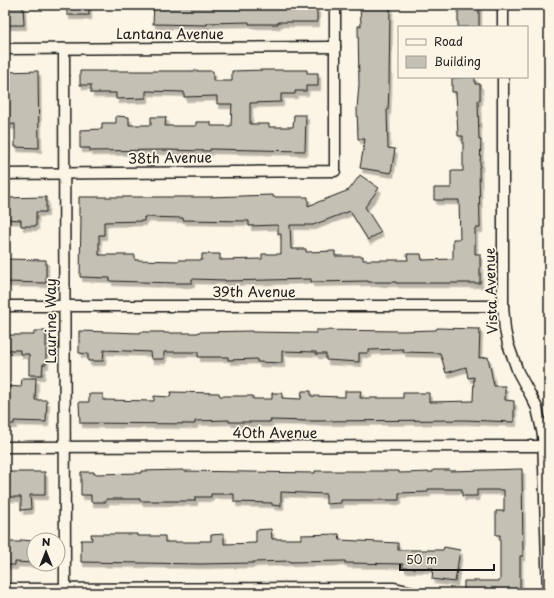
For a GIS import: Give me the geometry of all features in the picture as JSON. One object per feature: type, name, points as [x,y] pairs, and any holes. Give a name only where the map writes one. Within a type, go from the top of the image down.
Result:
[{"type":"street","points":[[335,5],[335,47]]},
{"type":"street","points":[[503,5],[503,26]]},
{"type":"street","name":"Lantana Avenue","points":[[5,49],[335,47]]},
{"type":"street","name":"38th Avenue","points":[[5,174],[335,170],[335,47]]},
{"type":"street","name":"Laurine Way","points":[[64,49],[65,592]]},
{"type":"street","name":"Vista Avenue","points":[[503,78],[503,306],[505,330],[508,344],[518,372],[537,408],[543,434],[548,593]]},
{"type":"street","name":"39th Avenue","points":[[5,306],[503,306]]},
{"type":"street","name":"40th Avenue","points":[[5,447],[544,446]]},
{"type":"street","points":[[5,592],[394,590],[408,593]]},
{"type":"building","points":[[5,5],[23,5],[24,25],[5,25]]},
{"type":"building","points":[[67,5],[89,5],[89,15],[67,15]]},
{"type":"building","points":[[154,5],[306,5],[306,8],[317,8],[317,22],[278,22],[278,24],[249,24],[249,22],[207,23],[207,25],[153,24]]},
{"type":"building","points":[[360,5],[390,5],[389,88],[387,110],[388,148],[395,149],[391,173],[360,168],[365,139],[358,139],[358,26],[361,26]]},
{"type":"building","points":[[458,5],[479,5],[479,26],[458,26]]},
{"type":"building","points":[[307,70],[307,73],[318,73],[318,86],[306,86],[306,91],[295,91],[295,94],[281,94],[281,102],[250,103],[250,124],[269,124],[269,127],[293,127],[294,115],[306,115],[305,151],[210,149],[210,151],[90,151],[90,148],[80,148],[80,130],[102,129],[102,123],[116,123],[116,116],[129,117],[129,125],[151,125],[151,117],[166,117],[165,126],[196,126],[196,122],[211,122],[211,126],[231,126],[232,104],[217,104],[217,96],[184,97],[184,92],[146,91],[146,98],[116,99],[116,93],[91,93],[91,85],[80,85],[80,71],[213,71],[213,81],[232,81],[232,71]]},
{"type":"building","points":[[38,71],[39,148],[15,147],[15,124],[5,125],[5,72]]},
{"type":"building","points":[[452,78],[475,78],[475,84],[480,84],[480,100],[478,100],[479,140],[481,140],[479,167],[480,228],[475,228],[475,254],[480,254],[480,283],[396,283],[368,281],[311,282],[311,279],[225,281],[192,279],[192,283],[175,283],[110,281],[110,278],[80,277],[81,216],[79,216],[79,197],[208,197],[273,195],[273,197],[308,197],[308,206],[349,190],[360,175],[379,188],[365,207],[381,232],[368,240],[350,211],[313,225],[290,225],[291,249],[306,249],[306,252],[335,251],[335,256],[363,256],[363,260],[408,260],[407,254],[421,254],[422,260],[453,259],[453,239],[460,239],[459,200],[434,200],[434,188],[451,188],[451,171],[463,171],[463,136],[458,136],[456,92],[452,92]],"holes":[[[144,217],[183,218],[183,220],[249,221],[249,226],[278,225],[278,234],[281,234],[281,254],[262,254],[262,259],[220,260],[220,254],[202,254],[202,260],[179,261],[135,260],[135,255],[99,255],[99,235],[104,235],[104,222],[144,221]]]},
{"type":"building","points":[[46,197],[46,212],[36,212],[36,226],[21,226],[21,220],[5,219],[5,198]]},
{"type":"building","points":[[5,259],[46,260],[46,283],[5,282]]},
{"type":"building","points":[[437,328],[480,329],[479,358],[488,357],[494,386],[505,386],[505,400],[514,401],[514,422],[465,420],[270,420],[270,422],[229,422],[229,420],[195,421],[195,424],[80,423],[79,402],[89,402],[89,394],[103,394],[103,400],[154,401],[154,396],[170,397],[171,392],[219,393],[220,396],[253,396],[253,399],[272,399],[272,393],[282,393],[282,398],[301,399],[302,391],[311,391],[311,396],[345,397],[345,391],[361,391],[360,398],[403,398],[403,393],[429,393],[429,402],[473,401],[474,377],[468,378],[466,367],[446,373],[440,353],[403,352],[403,349],[369,350],[369,353],[359,353],[359,362],[326,360],[326,354],[316,354],[316,352],[282,351],[282,363],[257,362],[257,359],[228,360],[228,357],[198,357],[198,352],[164,352],[164,359],[151,359],[150,352],[104,350],[103,361],[88,361],[88,354],[79,353],[79,331],[140,333],[252,331],[316,333],[316,330],[403,331],[436,330]]},
{"type":"building","points":[[34,331],[46,331],[46,364],[43,364],[42,375],[29,375],[29,354],[20,354],[20,350],[5,350],[5,335],[34,335]]},
{"type":"building","points":[[22,378],[36,378],[35,400],[47,400],[46,422],[14,421],[14,424],[5,424],[5,386],[21,387]]},
{"type":"building","points":[[522,469],[523,556],[520,556],[520,593],[464,593],[464,581],[500,581],[500,535],[496,535],[496,511],[504,511],[504,490],[477,490],[477,496],[462,496],[462,489],[428,489],[428,492],[399,493],[399,500],[341,500],[341,503],[326,504],[326,494],[281,492],[281,506],[272,505],[272,503],[234,502],[234,494],[211,494],[211,497],[195,497],[195,501],[140,501],[140,499],[106,499],[106,502],[91,502],[91,495],[81,495],[81,472],[94,472],[94,474],[183,470],[315,473],[315,471],[399,471],[399,473],[433,472],[433,470]]},
{"type":"building","points":[[5,472],[45,472],[45,495],[30,495],[31,509],[21,510],[21,497],[5,497]]},
{"type":"building","points":[[271,529],[272,539],[301,539],[301,535],[339,534],[340,540],[398,543],[398,550],[443,550],[444,547],[460,550],[455,582],[432,579],[433,568],[403,568],[403,564],[345,563],[345,561],[201,564],[81,562],[81,540],[92,540],[91,534],[137,534],[137,536],[165,536],[165,542],[200,542],[211,541],[211,535],[224,534],[224,544],[256,543],[256,530]]},
{"type":"building","points":[[21,540],[26,540],[26,563],[15,562],[15,565],[5,565],[5,542],[21,542]]}]
